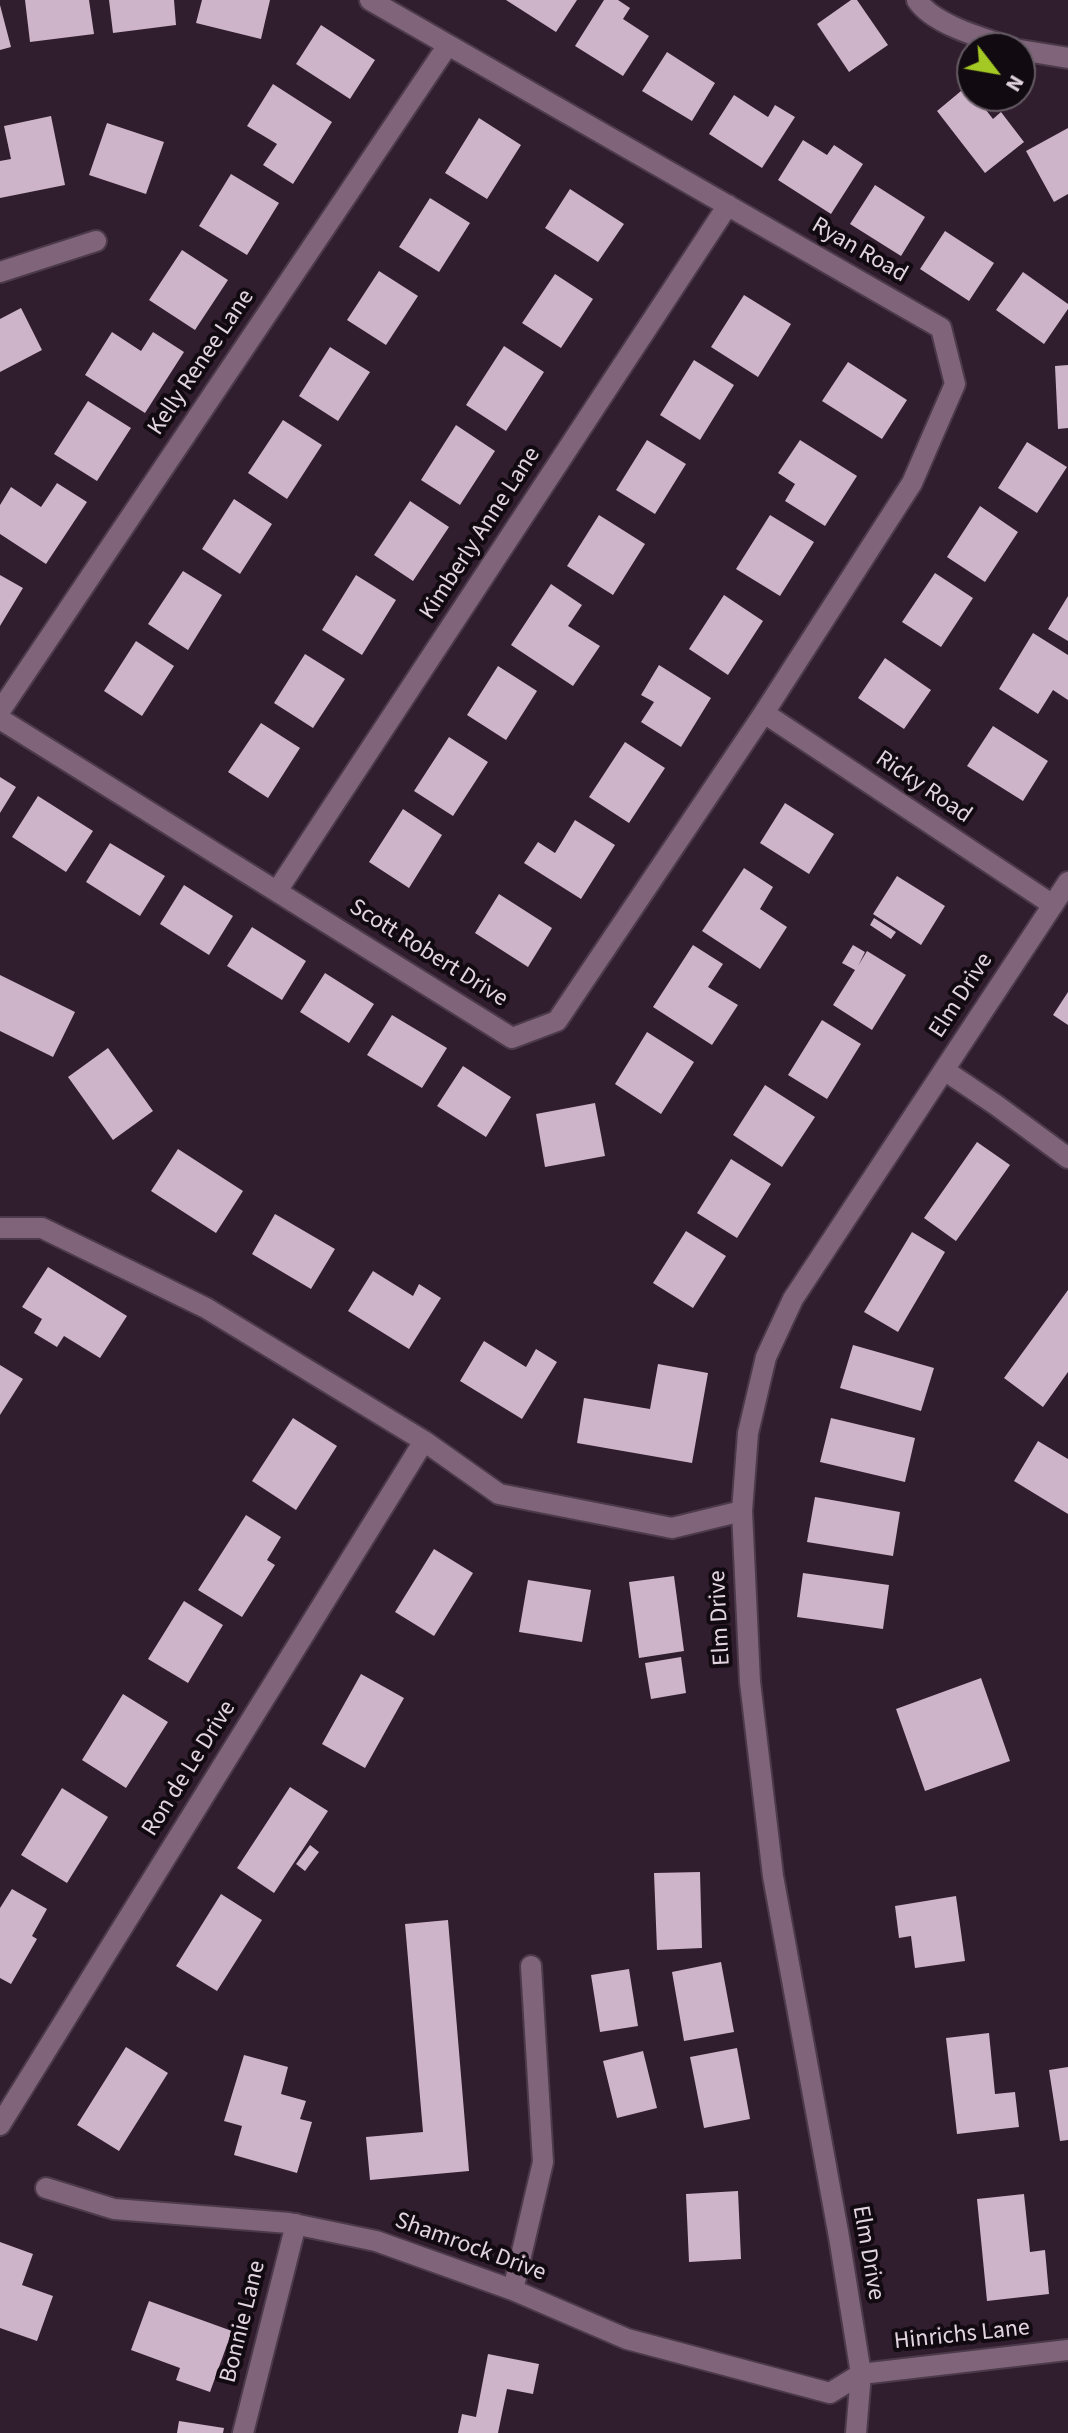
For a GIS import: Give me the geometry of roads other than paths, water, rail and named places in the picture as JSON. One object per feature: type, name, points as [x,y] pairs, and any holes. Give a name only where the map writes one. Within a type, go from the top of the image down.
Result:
[{"type":"street","name":"Ryan Road","points":[[370,0],[941,328],[955,384],[912,483],[764,713]]},
{"type":"street","points":[[917,0],[922,8],[970,32]]},
{"type":"street","name":"Kelly Renee Lane","points":[[0,711],[448,45]]},
{"type":"street","points":[[1036,53],[1068,58]]},
{"type":"street","name":"Kimberly Anne Lane","points":[[277,891],[728,205]]},
{"type":"street","points":[[0,272],[96,241]]},
{"type":"street","name":"Scott Robert Drive","points":[[0,719],[512,1038],[557,1021],[764,713]]},
{"type":"street","name":"Ricky Road","points":[[764,713],[1053,905]]},
{"type":"street","name":"Elm Drive","points":[[856,2433],[861,2374],[773,1876],[750,1682],[742,1511],[748,1433],[766,1357],[793,1299],[1068,882]]},
{"type":"street","points":[[944,1070],[1068,1158]]},
{"type":"street","points":[[0,1228],[42,1228],[206,1308],[424,1441],[499,1494],[672,1528],[742,1511]]},
{"type":"street","name":"Ron de Le Drive","points":[[0,2125],[424,1441]]},
{"type":"street","points":[[513,2290],[543,2162],[531,1966]]},
{"type":"street","name":"Shamrock Drive","points":[[46,2188],[114,2209],[296,2224],[376,2241],[513,2290],[627,2339],[830,2393],[861,2374]]},
{"type":"street","name":"Bonnie Lane","points":[[243,2433],[296,2224]]},
{"type":"street","name":"Hinrichs Lane","points":[[861,2374],[1068,2350]]}]
